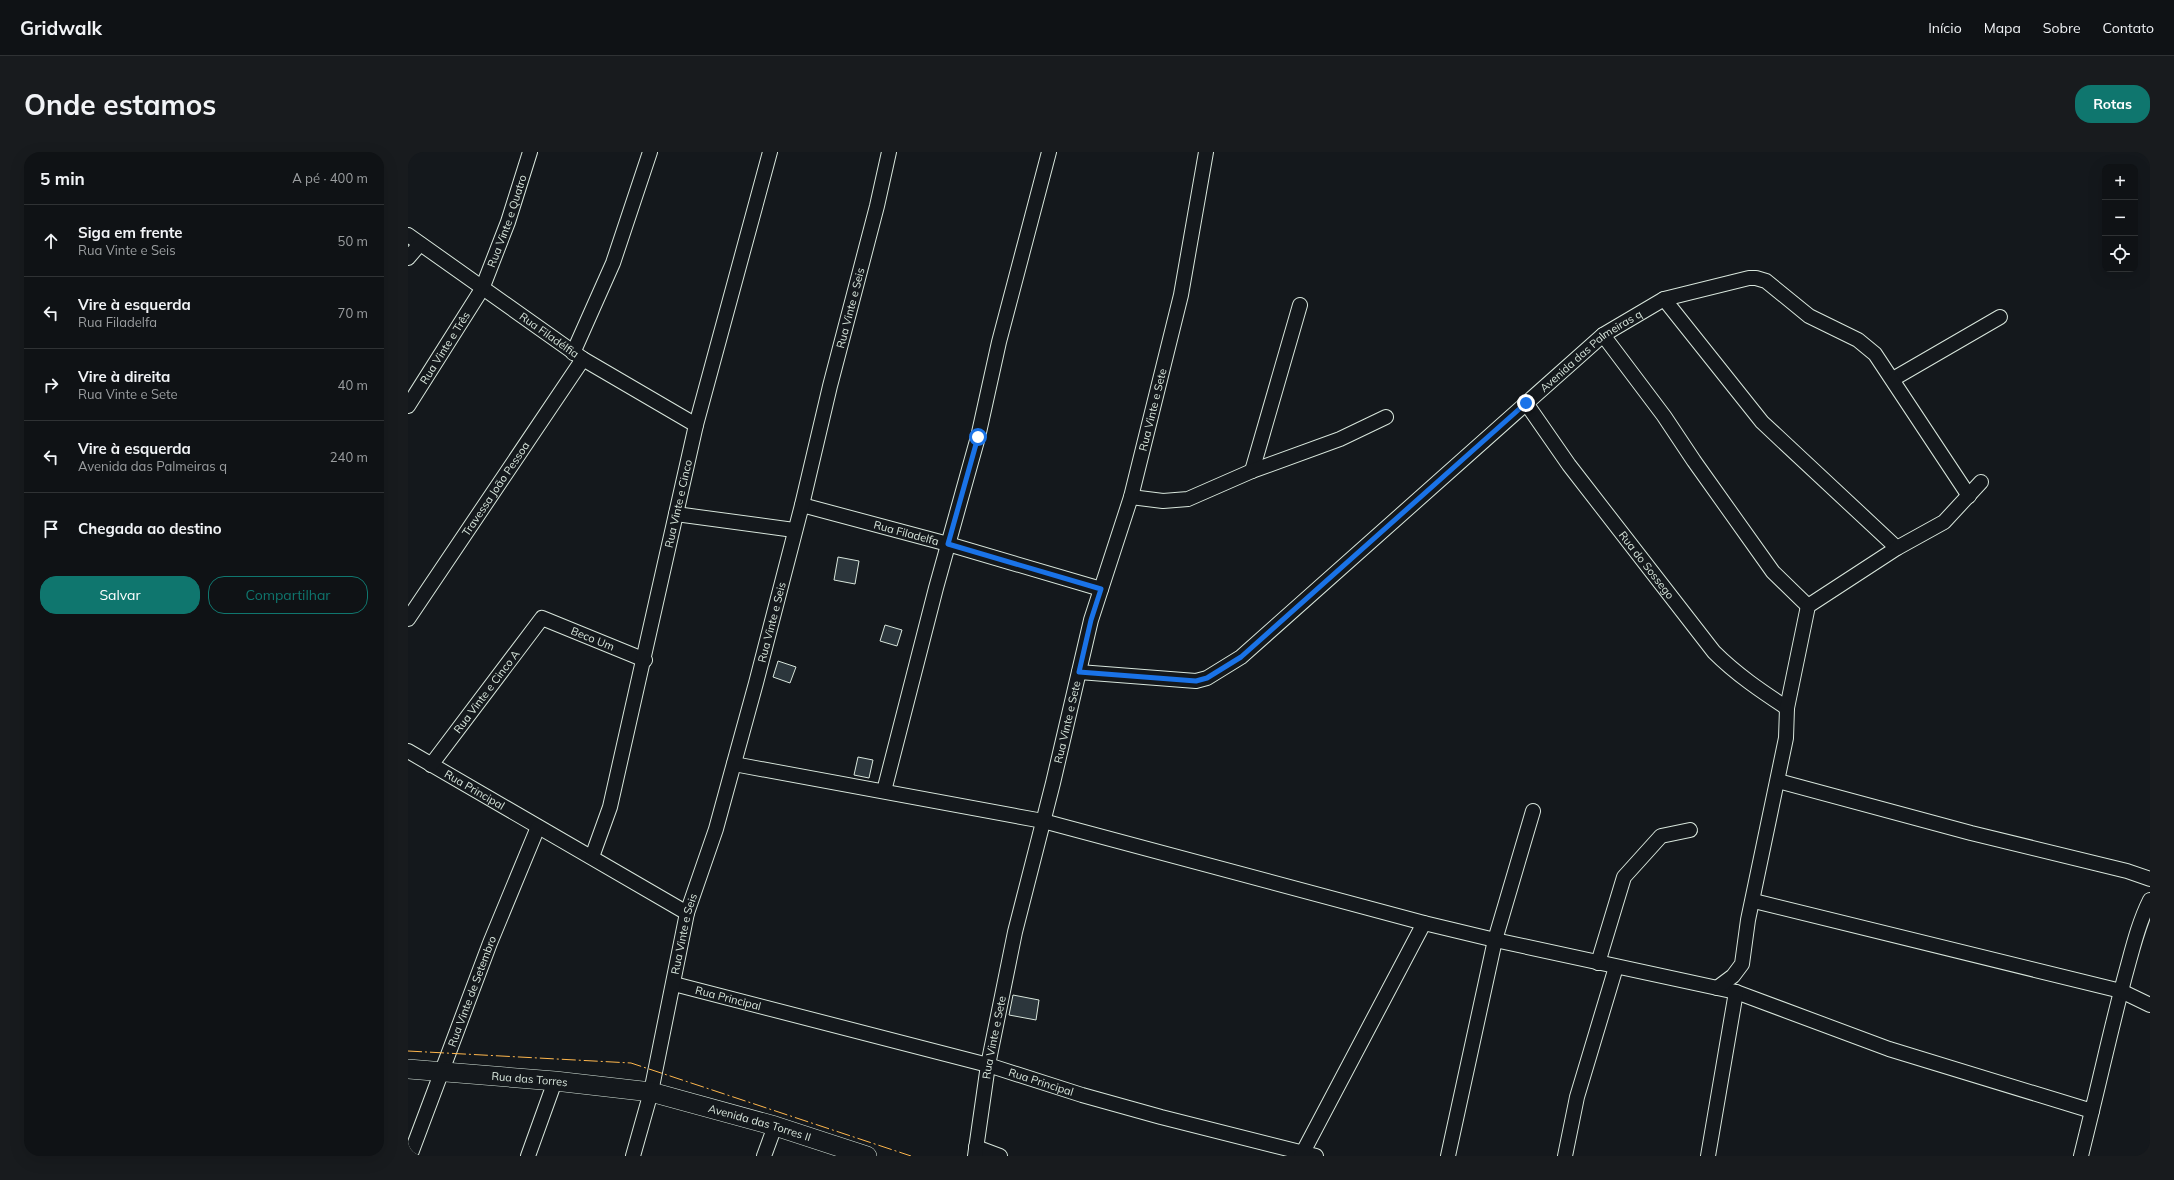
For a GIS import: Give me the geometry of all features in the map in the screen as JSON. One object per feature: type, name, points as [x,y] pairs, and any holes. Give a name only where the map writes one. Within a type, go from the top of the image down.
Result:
[{"type":"street","name":"Rua Vinte e Quatro","points":[[482,289],[508,222],[530,152]]},
{"type":"street","name":"Travessa João Pessoa","points":[[408,619],[578,356],[613,264],[650,152]]},
{"type":"street","name":"Rua Vinte e Cinco","points":[[592,857],[610,808],[645,660],[696,425],[770,152]]},
{"type":"street","name":"Rua Vinte e Seis","points":[[633,1156],[651,1092],[674,984],[687,913],[716,829],[734,764],[794,530],[802,505],[830,386],[875,214],[889,152]]},
{"type":"street","points":[[884,791],[948,544],[978,437],[999,342],[1049,152]]},
{"type":"street","name":"Rua Vinte e Sete","points":[[975,1151],[988,1065],[1015,932],[1091,620],[1131,497],[1181,295],[1206,152]]},
{"type":"street","name":"Rua Filadélfia","points":[[408,235],[578,356],[696,425]]},
{"type":"street","points":[[408,258],[420,244]]},
{"type":"street","name":"Avenida das Palmeiras q","points":[[1079,672],[1196,681],[1207,678],[1241,657],[1603,335],[1664,299],[1756,278],[1766,281],[1809,316],[1858,340],[1875,354],[1893,379],[1969,496]]},
{"type":"street","name":"Rua Vinte e Três","points":[[408,406],[482,289]]},
{"type":"street","points":[[1664,299],[1762,422],[1897,548]]},
{"type":"street","points":[[1252,471],[1300,305]]},
{"type":"street","points":[[1893,379],[2000,317]]},
{"type":"street","points":[[1603,335],[1664,416],[1773,572],[1808,606]]},
{"type":"street","name":"Rua do Sossego","points":[[1526,403],[1570,466],[1714,652],[1730,668],[1758,690],[1787,708]]},
{"type":"street","points":[[1131,497],[1163,501],[1183,500],[1207,492],[1252,471],[1340,439],[1386,417]]},
{"type":"street","points":[[1717,988],[1733,976],[1742,964],[1748,920],[1754,901],[1778,781],[1787,732],[1787,708],[1808,606],[1897,548],[1944,522],[1981,482]]},
{"type":"street","name":"Rua Filadelfa","points":[[802,505],[948,544],[1101,589]]},
{"type":"street","points":[[676,514],[794,530]]},
{"type":"street","name":"Beco Um","points":[[542,618],[645,660]]},
{"type":"street","name":"Rua Vinte e Cinco A","points":[[431,765],[542,618]]},
{"type":"street","name":"Rua Principal","points":[[408,751],[687,913]]},
{"type":"street","points":[[734,764],[1043,821],[1424,923],[1616,967],[1736,992],[1889,1049],[2092,1111]]},
{"type":"street","points":[[1778,781],[1971,833],[2127,871],[2150,879]]},
{"type":"street","points":[[1448,1156],[1495,940],[1533,810]]},
{"type":"street","name":"Rua Vinte de Setembro","points":[[410,1156],[443,1072],[490,943],[538,827]]},
{"type":"street","points":[[1598,963],[1624,877],[1661,836],[1690,830]]},
{"type":"street","points":[[2081,1156],[2102,1072],[2112,1019],[2137,932],[2150,900]]},
{"type":"street","points":[[1754,901],[2121,991],[2150,1005]]},
{"type":"street","points":[[1302,1154],[1424,923]]},
{"type":"street","points":[[1565,1156],[1577,1097],[1616,967]]},
{"type":"street","name":"Rua Principal","points":[[674,984],[988,1065],[1082,1095],[1160,1117],[1302,1154],[1316,1156]]},
{"type":"street","points":[[1708,1156],[1736,992]]},
{"type":"street","name":"Rua das Torres","points":[[408,1069],[555,1081],[651,1092]]},
{"type":"street","points":[[528,1156],[555,1081]]},
{"type":"street","name":"Avenida das Torres II","points":[[651,1092],[775,1126],[867,1156]]},
{"type":"street","points":[[764,1156],[775,1126]]},
{"type":"street","points":[[975,1151],[1000,1156]]},
{"type":"building","points":[[838,557],[859,561],[855,584],[834,580]]},
{"type":"building","points":[[885,625],[902,630],[897,646],[880,641]]},
{"type":"building","points":[[778,661],[796,667],[790,683],[773,677]]},
{"type":"building","points":[[858,757],[873,760],[869,778],[854,775]]},
{"type":"building","points":[[1013,995],[1039,1000],[1036,1020],[1009,1015]]},
{"type":"power","points":[[408,1051],[631,1063],[911,1156]]},
{"type":"route","points":[[978,437],[948,544],[1101,589],[1091,620],[1079,672],[1196,681],[1207,678],[1241,657],[1427,493],[1526,403]]}]
